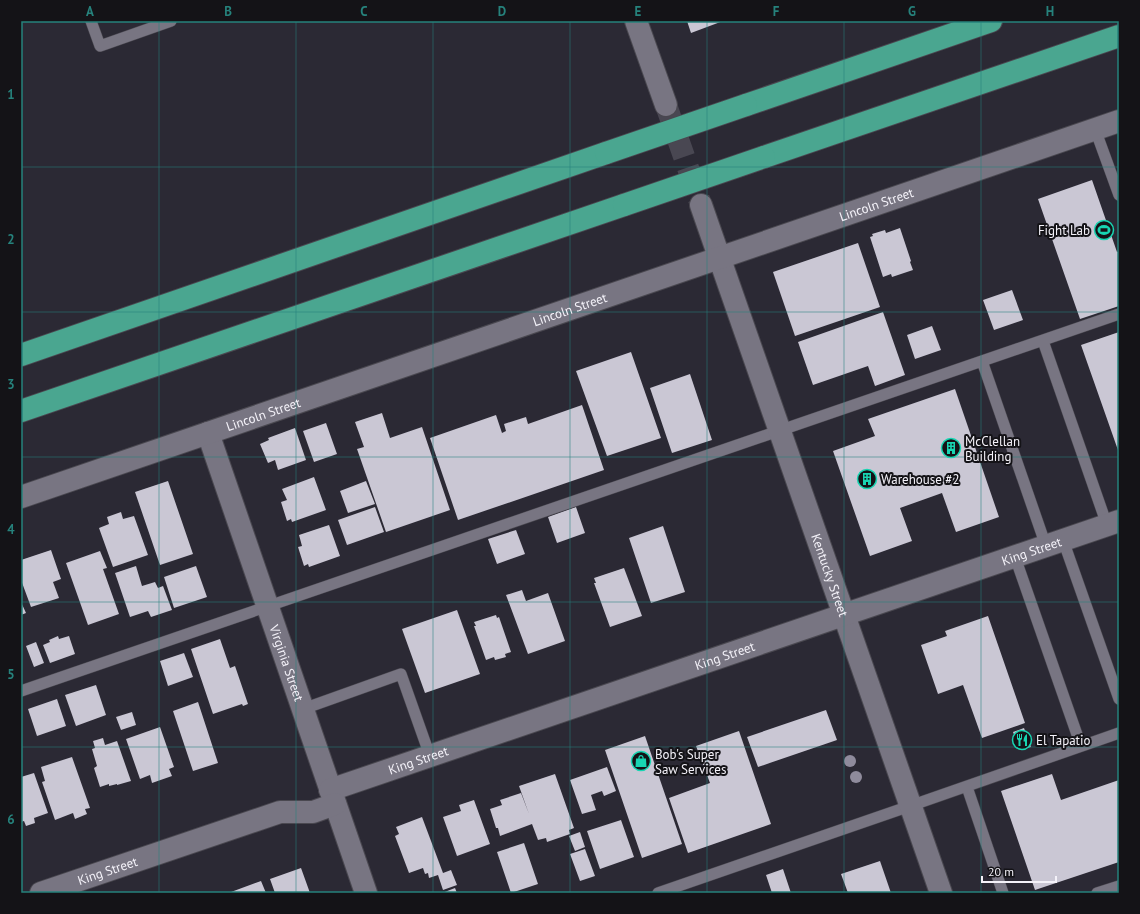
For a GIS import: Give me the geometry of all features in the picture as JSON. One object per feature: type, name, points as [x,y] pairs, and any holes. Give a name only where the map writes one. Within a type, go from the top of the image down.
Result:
[{"type":"highway","points":[[21,356],[992,21]]},
{"type":"highway","points":[[21,412],[1119,36]]},
{"type":"street","points":[[636,21],[666,105]]},
{"type":"street","name":"Lincoln Street","points":[[21,497],[1119,120]]},
{"type":"street","name":"Kentucky Street","points":[[701,205],[941,893]]},
{"type":"street","name":"Virginia Street","points":[[208,433],[366,893]]},
{"type":"street","name":"King Street","points":[[40,893],[280,812],[313,812],[333,797],[430,756],[1113,523]]},
{"type":"lane","points":[[91,21],[100,46],[171,21]]},
{"type":"lane","points":[[1095,129],[1119,195]]},
{"type":"lane","points":[[21,691],[1119,314]]},
{"type":"lane","points":[[1043,341],[1113,523]]},
{"type":"lane","points":[[982,361],[1054,543],[1119,699]]},
{"type":"lane","points":[[1015,557],[1081,746]]},
{"type":"lane","points":[[303,709],[402,674],[430,756]]},
{"type":"lane","points":[[658,893],[1119,733]]},
{"type":"lane","points":[[967,787],[1003,893]]},
{"type":"lane","points":[[1097,893],[1119,886]]},
{"type":"building","points":[[687,21],[723,21],[691,33]]},
{"type":"building","points":[[1092,180],[1117,252],[1119,251],[1119,306],[1080,319],[1038,199]]},
{"type":"building","points":[[900,228],[913,270],[892,277],[891,274],[883,277],[870,237],[873,236],[872,234],[885,230],[886,233]]},
{"type":"building","points":[[858,243],[880,307],[795,336],[773,272]]},
{"type":"building","points":[[1012,290],[1023,320],[994,330],[983,300]]},
{"type":"building","points":[[883,312],[905,375],[875,386],[868,366],[813,385],[798,342]]},
{"type":"building","points":[[932,326],[941,350],[915,359],[907,335]]},
{"type":"building","points":[[1119,332],[1119,453],[1081,345]]},
{"type":"building","points":[[631,352],[661,438],[607,456],[576,371]]},
{"type":"building","points":[[690,374],[712,440],[672,453],[650,388]]},
{"type":"building","points":[[955,389],[999,517],[956,532],[942,493],[900,508],[912,541],[870,556],[833,451],[875,436],[868,419]]},
{"type":"building","points":[[582,405],[604,470],[458,520],[430,438],[496,415],[502,433],[506,431],[504,424],[526,417],[528,424]]},
{"type":"building","points":[[382,413],[390,438],[422,427],[450,510],[386,532],[357,449],[364,447],[355,422]]},
{"type":"building","points":[[326,423],[337,454],[314,462],[303,431]]},
{"type":"building","points":[[295,428],[306,460],[278,470],[275,460],[268,463],[260,444],[269,440],[268,438]]},
{"type":"building","points":[[314,477],[326,510],[292,522],[291,519],[287,521],[281,502],[287,500],[282,489]]},
{"type":"building","points":[[168,481],[193,554],[160,565],[135,492]]},
{"type":"building","points":[[366,481],[375,504],[348,513],[340,491]]},
{"type":"building","points":[[375,507],[384,532],[347,545],[338,520]]},
{"type":"building","points":[[576,507],[585,533],[557,543],[548,517]]},
{"type":"building","points":[[121,512],[123,519],[134,516],[148,555],[113,567],[99,528],[109,524],[107,517]]},
{"type":"building","points":[[329,525],[340,556],[309,567],[308,564],[304,566],[298,547],[302,546],[299,535]]},
{"type":"building","points":[[663,526],[685,592],[651,603],[629,538]]},
{"type":"building","points":[[516,530],[525,554],[497,564],[488,539]]},
{"type":"building","points":[[51,550],[61,579],[53,582],[59,598],[31,607],[21,580],[21,560]]},
{"type":"building","points":[[100,551],[107,568],[103,569],[119,614],[88,625],[66,563]]},
{"type":"building","points":[[136,566],[142,586],[155,582],[158,588],[163,586],[172,610],[151,617],[148,611],[130,617],[115,573]]},
{"type":"building","points":[[196,566],[207,597],[174,608],[164,577]]},
{"type":"building","points":[[624,568],[642,616],[610,627],[594,583],[596,583],[594,578]]},
{"type":"building","points":[[522,590],[526,601],[548,593],[565,641],[528,654],[506,595]]},
{"type":"building","points":[[21,602],[26,613],[21,615]]},
{"type":"building","points":[[457,610],[480,674],[425,693],[402,629]]},
{"type":"building","points":[[496,615],[497,618],[499,617],[511,652],[505,654],[506,657],[495,660],[494,657],[486,660],[474,626],[476,626],[474,622]]},
{"type":"building","points":[[988,616],[1025,723],[982,738],[963,685],[938,694],[921,645],[947,636],[945,631]]},
{"type":"building","points":[[58,636],[59,639],[69,636],[75,654],[50,663],[43,645],[50,642],[49,640]]},
{"type":"building","points":[[220,639],[230,668],[235,666],[248,704],[243,706],[242,704],[213,714],[191,649]]},
{"type":"building","points":[[36,642],[44,663],[34,667],[26,646]]},
{"type":"building","points":[[184,653],[193,677],[168,686],[160,661]]},
{"type":"building","points":[[96,685],[106,715],[76,726],[65,695]]},
{"type":"building","points":[[57,699],[66,726],[37,736],[28,709]]},
{"type":"building","points":[[198,702],[218,763],[193,771],[173,711]]},
{"type":"building","points":[[826,710],[837,740],[758,767],[747,737]]},
{"type":"building","points":[[132,712],[136,725],[121,730],[116,717]]},
{"type":"building","points":[[160,727],[174,767],[169,769],[172,776],[152,783],[150,775],[140,779],[126,739]]},
{"type":"building","points":[[1024,728],[1031,747],[1020,750],[1013,732]]},
{"type":"building","points":[[739,731],[771,824],[688,853],[669,798],[710,783],[696,746]]},
{"type":"building","points":[[645,736],[682,844],[642,858],[605,750]]},
{"type":"building","points":[[103,738],[105,745],[117,741],[131,781],[117,785],[109,786],[109,784],[100,787],[94,768],[97,766],[92,749],[95,748],[93,741]]},
{"type":"building","points":[[72,757],[90,808],[85,809],[87,814],[75,819],[73,813],[55,820],[42,782],[45,781],[41,767]]},
{"type":"building","points":[[607,767],[616,791],[604,796],[602,791],[591,795],[596,810],[582,814],[570,780]]},
{"type":"building","points":[[34,773],[48,813],[34,818],[35,823],[26,826],[24,821],[21,822],[21,777]]},
{"type":"building","points":[[555,774],[574,828],[569,830],[570,834],[547,842],[546,838],[538,840],[532,824],[500,836],[490,809],[502,805],[500,800],[521,793],[529,814],[519,786]]},
{"type":"building","points":[[1052,774],[1061,800],[1119,780],[1119,862],[1035,890],[1001,791]]},
{"type":"building","points":[[474,800],[490,844],[457,856],[443,817],[461,811],[459,805]]},
{"type":"building","points":[[422,817],[443,873],[451,870],[457,885],[443,890],[438,875],[429,878],[428,873],[425,874],[423,868],[409,873],[395,836],[399,834],[396,827]]},
{"type":"building","points":[[621,820],[634,857],[600,869],[587,831]]},
{"type":"building","points":[[580,832],[585,847],[575,851],[569,836]]},
{"type":"building","points":[[524,843],[538,884],[511,893],[497,852]]},
{"type":"building","points":[[585,849],[595,876],[580,881],[570,854]]},
{"type":"building","points":[[880,861],[891,893],[848,893],[841,874]]},
{"type":"building","points":[[301,868],[310,893],[275,893],[270,879]]},
{"type":"building","points":[[783,869],[791,893],[772,893],[766,875]]},
{"type":"building","points":[[261,881],[266,893],[231,893],[231,892]]},
{"type":"building","points":[[455,888],[457,893],[442,893]]},
{"type":"tunnel","points":[[666,105],[701,205]]},
{"type":"place","name":"Fight Lab","points":[[1104,230]]},
{"type":"place","name":"McClellan Building","points":[[951,448]]},
{"type":"place","name":"Warehouse #2","points":[[867,479]]},
{"type":"place","name":"El Tapatio","points":[[1022,740]]},
{"type":"place","name":"Bob's Super Saw Services","points":[[641,761]]}]
